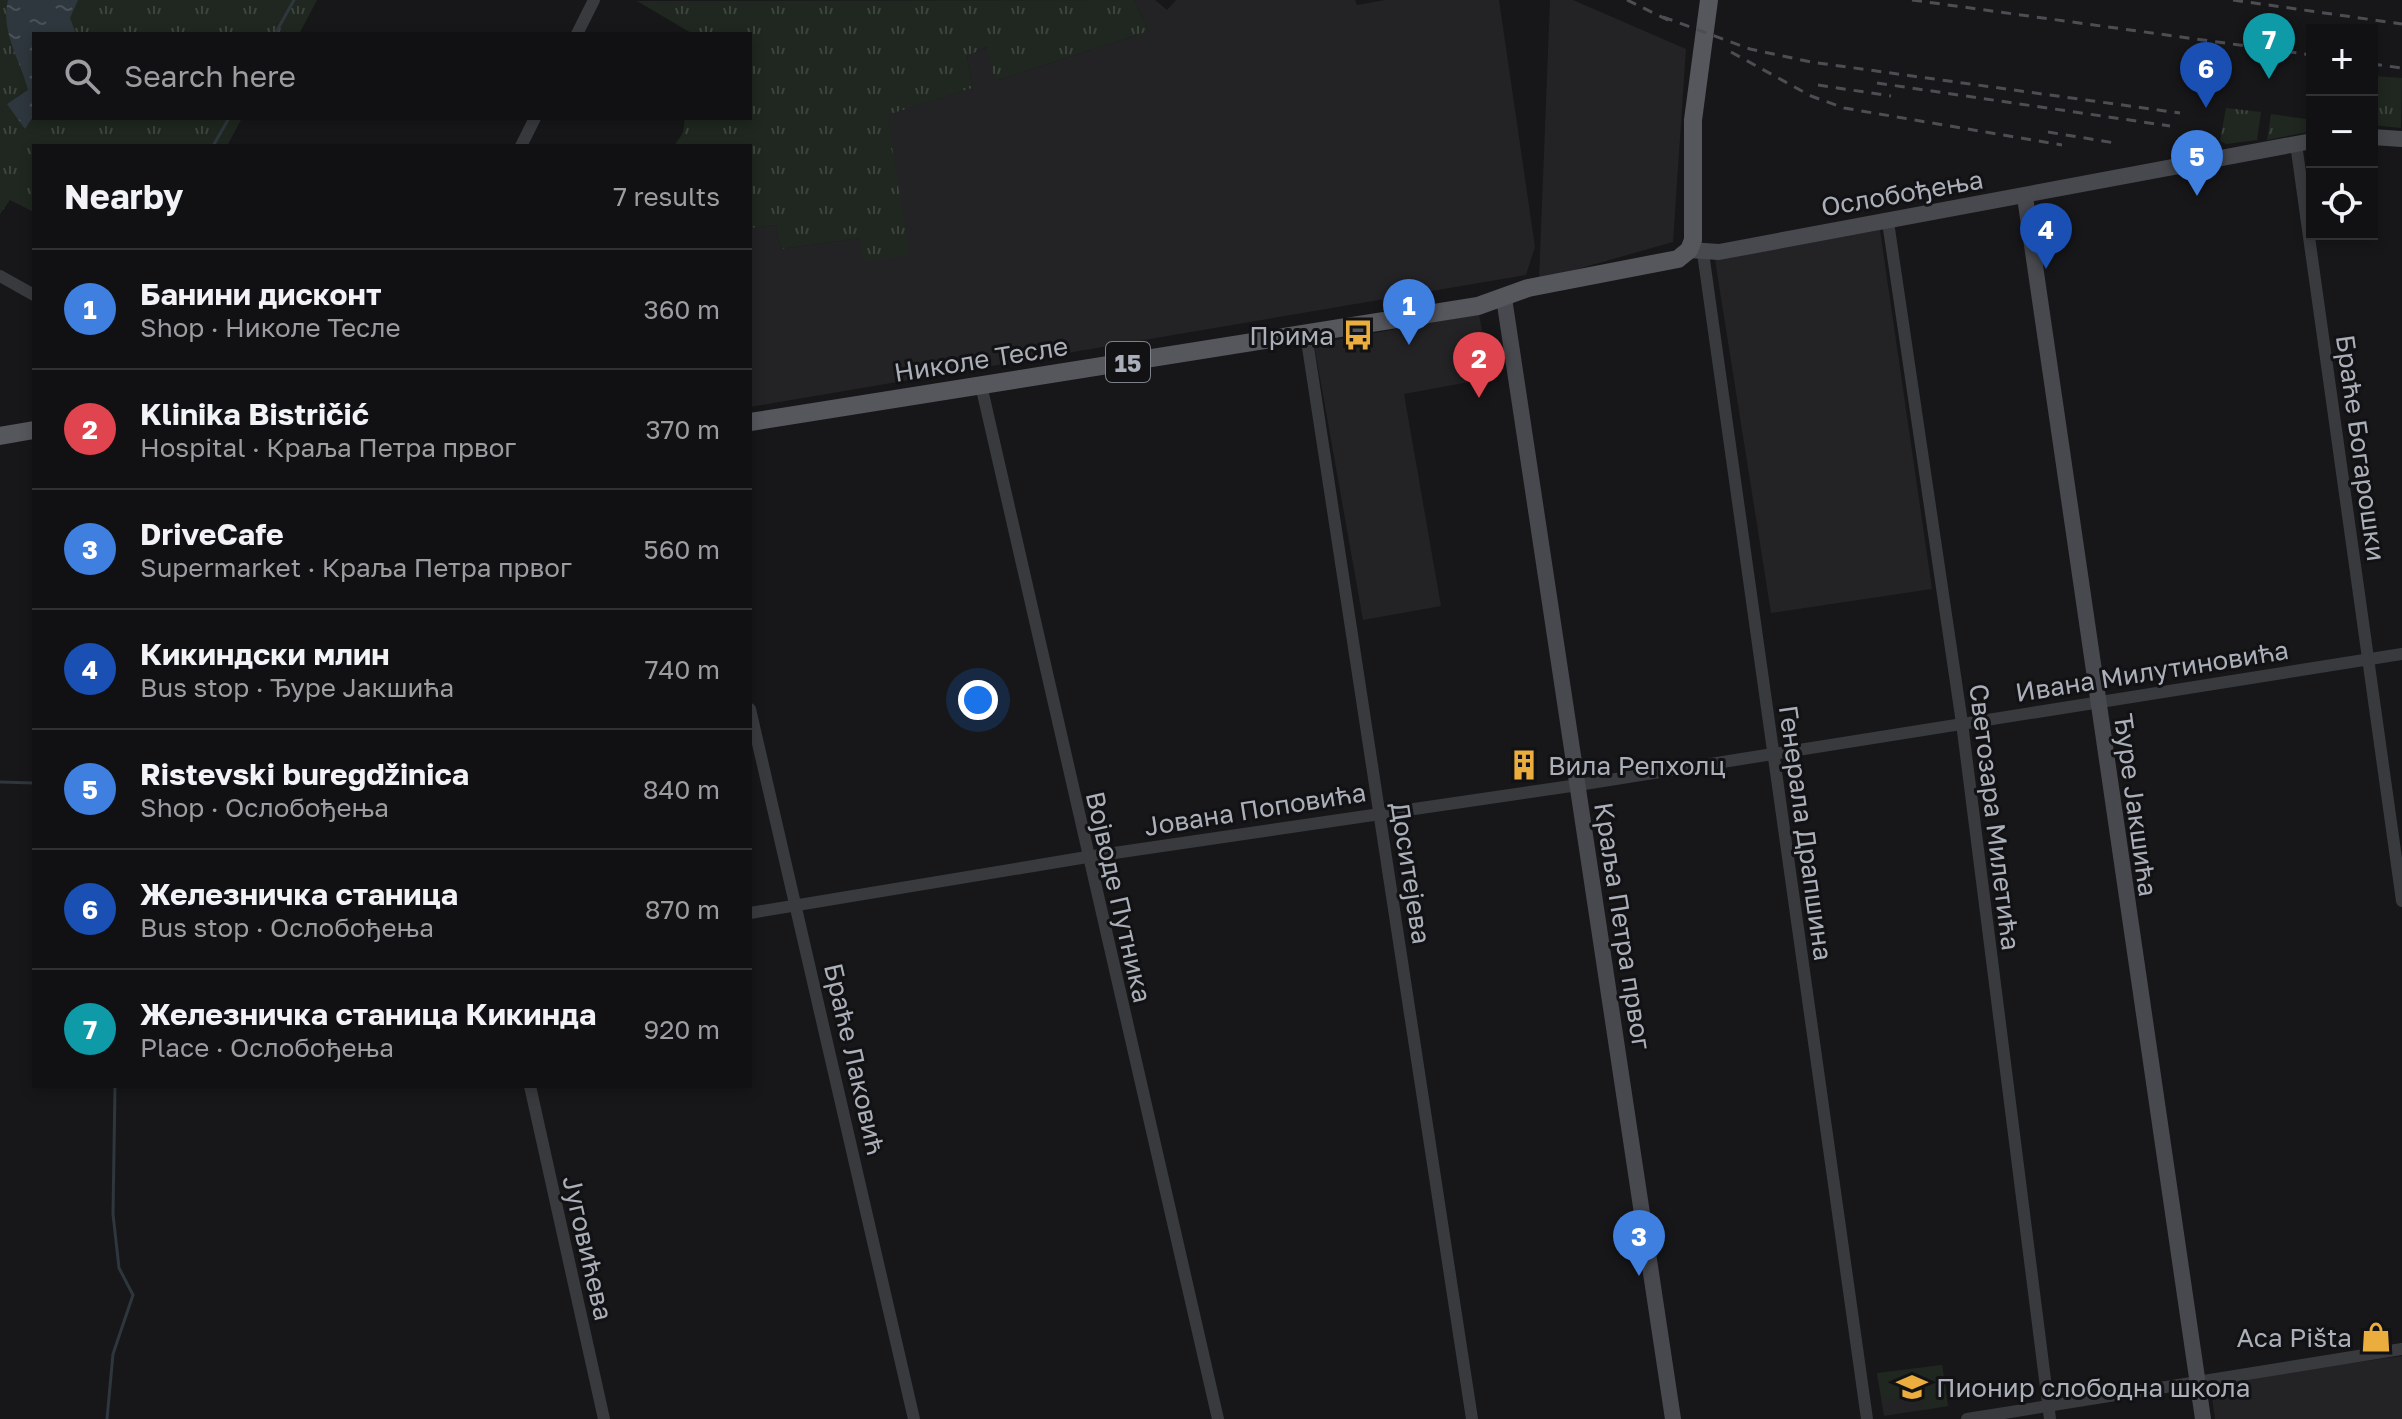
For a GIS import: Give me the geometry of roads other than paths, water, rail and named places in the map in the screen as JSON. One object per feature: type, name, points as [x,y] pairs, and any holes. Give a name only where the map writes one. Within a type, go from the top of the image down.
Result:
[{"type":"main road","points":[[1696,252],[1693,240],[1697,73],[1709,0]]},
{"type":"main road","points":[[2378,137],[2402,139]]},
{"type":"main road","name":"Ослобођења","points":[[1504,298],[1528,288],[1678,259],[1696,252],[1888,222],[2304,143]]},
{"type":"main road","name":"Ђуре Јакшића","points":[[2025,197],[2203,1419]]},
{"type":"main road","name":"Николе Тесле","points":[[752,422],[1478,306],[1504,298]]},
{"type":"main road","name":"Краља Петра првог","points":[[1504,298],[1673,1419]]},
{"type":"main road","points":[[0,436],[32,430]]},
{"type":"street","points":[[578,32],[594,0]]},
{"type":"street","points":[[522,144],[534,120]]},
{"type":"street","name":"Браће Богарошки","points":[[2304,143],[2368,659],[2402,901]]},
{"type":"street","name":"Светозара Милетића","points":[[1888,222],[1962,723],[2049,1413]]},
{"type":"street","name":"Генерала Драпшина","points":[[1696,252],[1773,752],[1867,1419]]},
{"type":"street","points":[[0,276],[32,294]]},
{"type":"street","name":"Доситејева","points":[[1306,334],[1472,1419]]},
{"type":"street","name":"Војводе Путника","points":[[981,385],[1218,1419]]},
{"type":"street","name":"Ивана Милутиновића","points":[[1578,785],[2402,654]]},
{"type":"street","name":"Браће Лаковић","points":[[752,717],[914,1419]]},
{"type":"street","name":"Јована Поповића","points":[[752,913],[1087,857],[1578,785]]},
{"type":"street","name":"Југовићева","points":[[530,1088],[604,1419]]},
{"type":"street","points":[[1967,1419],[2049,1413],[2197,1383],[2402,1349]]},
{"type":"water","points":[[8,0],[78,0],[70,18],[75,32],[32,32],[32,118],[25,129],[7,104],[28,90],[9,35]]},
{"type":"waterway","points":[[276,32],[294,0]]},
{"type":"waterway","points":[[214,144],[228,120]]},
{"type":"waterway","points":[[0,782],[32,783]]},
{"type":"waterway","points":[[107,1419],[113,1354],[133,1295],[119,1268],[113,1214],[115,1088]]},
{"type":"railway","points":[[1627,0],[1670,21]]},
{"type":"railway","points":[[1912,0],[2306,54]]},
{"type":"railway","points":[[2233,0],[2402,24]]},
{"type":"railway","points":[[1663,17],[1750,49],[1811,62],[2180,113]]},
{"type":"railway","points":[[1731,52],[1811,96],[1844,108],[2062,145]]},
{"type":"railway","points":[[2378,65],[2402,68]]},
{"type":"railway","points":[[1877,83],[2170,126]]},
{"type":"railway","points":[[1818,85],[1891,96]]},
{"type":"railway","points":[[2048,132],[2115,143]]},
{"type":"place","name":"Железничка станица Кикинда","points":[[2269,79]]},
{"type":"place","name":"Железничка станица","points":[[2206,108]]},
{"type":"place","name":"Ristevski buregdžinica","points":[[2197,196]]},
{"type":"place","name":"Кикиндски млин","points":[[2046,269]]},
{"type":"place","name":"Прима","points":[[1358,335]]},
{"type":"place","name":"Банини дисконт","points":[[1409,345]]},
{"type":"place","name":"Klinika Bistričić","points":[[1479,398]]},
{"type":"place","name":"Вила Репхолц","points":[[1524,765]]},
{"type":"place","name":"DriveCafe","points":[[1639,1276]]},
{"type":"place","name":"Aca Pišta","points":[[2376,1337]]},
{"type":"place","name":"Пионир слободна школа","points":[[1912,1387]]}]
